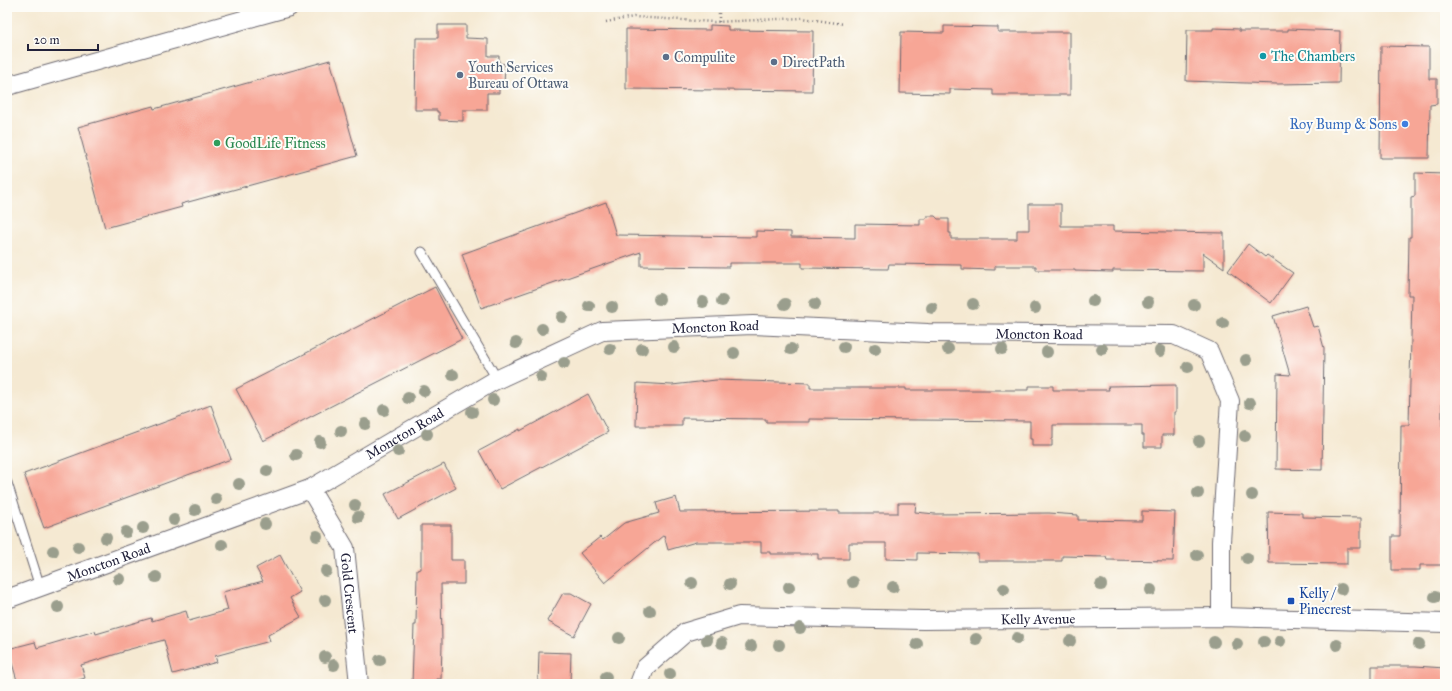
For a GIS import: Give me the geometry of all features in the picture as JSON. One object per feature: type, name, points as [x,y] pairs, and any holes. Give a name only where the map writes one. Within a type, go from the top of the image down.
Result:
[{"type":"street","points":[[7,86],[289,7]]},
{"type":"street","name":"Moncton Road","points":[[7,599],[310,488],[498,380],[602,331],[753,325],[928,333],[1174,335],[1209,351],[1230,401],[1221,542],[1221,617]]},
{"type":"street","name":"Gold Crescent","points":[[310,488],[345,548],[359,684]]},
{"type":"street","name":"Kelly Avenue","points":[[639,684],[646,667],[686,632],[739,616],[923,620],[1221,617],[1445,623]]},
{"type":"lane","points":[[422,252],[498,380]]},
{"type":"lane","points":[[7,483],[40,587]]},
{"type":"path","points":[[719,7],[719,22]]},
{"type":"path","points":[[606,22],[634,17],[719,22],[802,18],[844,24]]},
{"type":"building","name":"Youth Services Bureau of Ottawa","points":[[438,25],[466,25],[466,38],[488,39],[488,56],[499,56],[499,63],[505,64],[504,86],[499,86],[499,93],[487,93],[487,110],[463,110],[463,121],[439,120],[439,112],[437,112],[437,110],[415,110],[416,38],[438,38]]},
{"type":"building","points":[[710,25],[728,26],[728,30],[813,31],[812,91],[626,89],[626,29],[710,30]]},
{"type":"building","points":[[944,26],[998,27],[998,32],[1070,32],[1070,95],[993,95],[993,90],[950,89],[950,94],[900,93],[901,32],[944,33]]},
{"type":"building","name":"The Chambers","points":[[1213,28],[1239,29],[1239,31],[1288,31],[1288,29],[1340,31],[1339,83],[1277,84],[1186,81],[1187,30],[1213,30]]},
{"type":"building","name":"Roy Bump & Sons","points":[[1381,46],[1429,47],[1429,79],[1437,79],[1437,104],[1430,105],[1429,158],[1380,158]]},
{"type":"building","name":"GoodLife Fitness","points":[[330,60],[357,156],[181,204],[182,207],[105,228],[78,127],[153,106],[154,109]]},
{"type":"building","points":[[1415,173],[1445,174],[1443,301],[1445,301],[1445,387],[1442,387],[1442,426],[1445,426],[1445,565],[1420,565],[1420,570],[1392,570],[1392,536],[1400,536],[1401,425],[1409,425],[1412,295],[1408,295],[1409,237],[1411,237],[1411,197],[1415,196]]},
{"type":"building","points":[[606,202],[616,235],[756,237],[756,231],[791,232],[791,237],[855,238],[855,224],[920,225],[920,219],[925,219],[927,216],[935,216],[938,219],[949,219],[949,233],[951,233],[951,239],[1017,239],[1017,230],[1029,230],[1029,204],[1061,204],[1061,226],[1113,226],[1113,231],[1224,233],[1224,268],[1203,253],[1203,271],[1113,270],[1113,272],[1036,270],[1036,266],[995,266],[995,270],[962,269],[962,265],[889,264],[888,269],[802,268],[802,263],[729,263],[729,267],[641,266],[641,252],[481,308],[462,254]]},
{"type":"building","points":[[1248,244],[1265,257],[1267,255],[1293,273],[1271,303],[1228,271]]},
{"type":"building","points":[[435,287],[462,339],[263,441],[236,389]]},
{"type":"building","points":[[1306,306],[1313,327],[1318,326],[1324,348],[1322,470],[1276,469],[1277,374],[1290,375],[1273,316]]},
{"type":"building","points":[[716,380],[810,383],[810,388],[906,388],[906,390],[1029,390],[1029,386],[1053,386],[1053,390],[1109,390],[1108,386],[1176,385],[1174,435],[1162,435],[1162,447],[1144,447],[1142,425],[1053,425],[1052,446],[1032,446],[1032,439],[1030,439],[1030,421],[809,419],[809,422],[766,422],[766,419],[682,418],[682,426],[636,426],[637,383],[672,385]]},
{"type":"building","points":[[588,394],[608,432],[500,489],[479,451],[520,429],[520,431]]},
{"type":"building","points":[[211,405],[231,459],[44,528],[24,474]]},
{"type":"building","points":[[444,464],[456,488],[398,519],[385,494]]},
{"type":"building","points":[[676,497],[680,512],[839,511],[839,513],[898,513],[898,503],[916,503],[915,512],[935,514],[1049,513],[1078,515],[1078,520],[1142,521],[1142,511],[1175,512],[1173,561],[1107,560],[1106,557],[1062,556],[1062,561],[978,561],[978,554],[917,553],[917,560],[886,559],[886,543],[849,543],[849,559],[818,559],[818,554],[770,554],[770,552],[761,552],[761,542],[696,542],[668,550],[664,535],[605,583],[580,553],[600,537],[603,540],[624,523],[659,513],[656,503]]},
{"type":"building","points":[[1268,512],[1302,513],[1302,517],[1361,518],[1361,548],[1347,548],[1347,564],[1269,563]]},
{"type":"building","points":[[421,525],[451,525],[451,560],[464,560],[464,584],[441,584],[441,679],[437,679],[437,684],[412,684],[414,625],[416,625],[417,570],[421,569]]},
{"type":"building","points":[[280,555],[300,592],[290,598],[301,617],[268,635],[270,641],[215,656],[217,662],[173,674],[164,640],[123,651],[81,665],[85,678],[66,684],[18,684],[8,649],[35,642],[37,648],[95,631],[96,634],[151,618],[152,621],[186,611],[189,621],[228,610],[223,592],[263,581],[256,568]]},
{"type":"building","points":[[563,593],[571,593],[591,604],[574,636],[547,621]]},
{"type":"building","points":[[539,652],[571,653],[570,684],[538,684]]},
{"type":"building","points":[[1372,666],[1445,668],[1445,684],[1372,684]]},
{"type":"place","name":"The Chambers","points":[[1263,56]]},
{"type":"place","name":"Compulite","points":[[666,57]]},
{"type":"place","name":"DirectPath","points":[[774,62]]},
{"type":"place","name":"Youth Services Bureau of Ottawa","points":[[460,75]]},
{"type":"place","name":"Roy Bump & Sons","points":[[1405,124]]},
{"type":"place","name":"GoodLife Fitness","points":[[217,143]]},
{"type":"place","name":"Kelly / Pinecrest","points":[[1291,601]]}]
